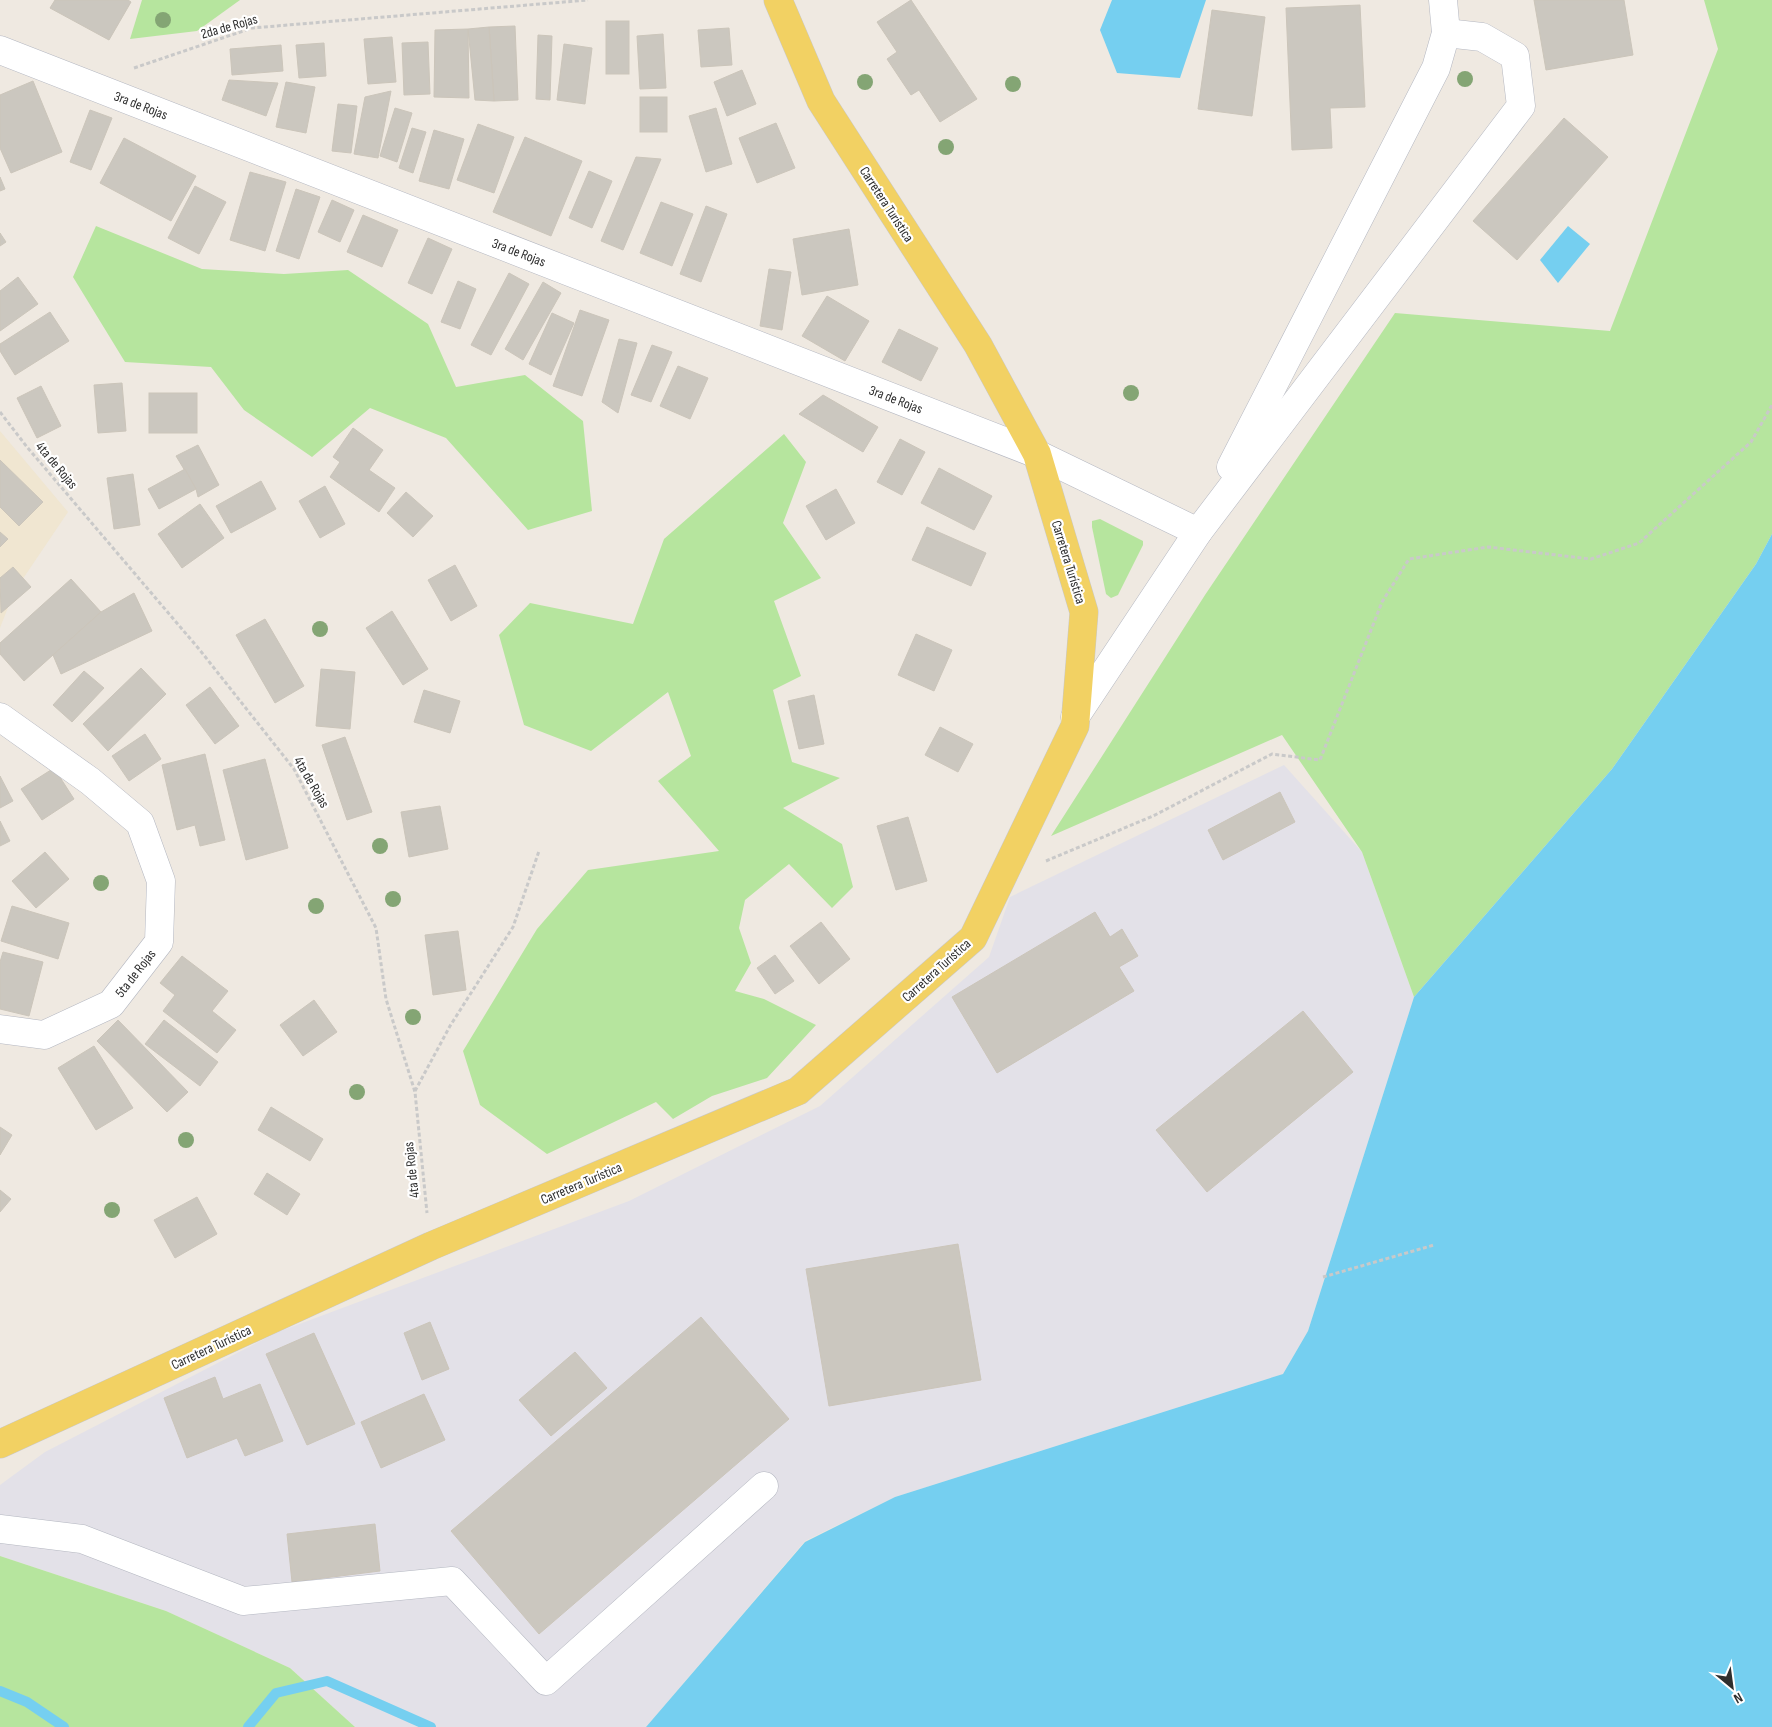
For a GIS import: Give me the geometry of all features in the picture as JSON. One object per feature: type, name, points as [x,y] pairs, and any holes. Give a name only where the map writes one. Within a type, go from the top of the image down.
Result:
[{"type":"main road","name":"Carretera Turística","points":[[0,1444],[430,1246],[798,1092],[973,938],[1075,726],[1084,612],[1037,454],[978,345],[821,101],[778,0]]},
{"type":"street","points":[[1198,532],[1436,68],[1446,33],[1444,0]]},
{"type":"street","points":[[1075,717],[1198,532],[1521,106],[1515,56],[1482,37],[1446,33]]},
{"type":"street","name":"3ra de Rojas","points":[[0,50],[1037,454],[1198,532]]},
{"type":"street","name":"5ta de Rojas","points":[[0,716],[90,780],[140,824],[162,881],[159,942],[111,1004],[44,1035],[0,1029]]},
{"type":"street","points":[[0,1528],[82,1539],[243,1601],[452,1581],[546,1681],[764,1486]]},
{"type":"path","name":"2da de Rojas","points":[[124,67],[134,68],[252,28],[588,0]]},
{"type":"path","points":[[1001,880],[1153,816],[1272,754],[1320,760],[1382,602],[1409,559],[1488,547],[1591,558],[1639,544],[1751,442],[1772,405]]},
{"type":"path","name":"4ta de Rojas","points":[[0,412],[27,447],[199,648],[294,769],[376,928],[386,999],[415,1092],[430,1246]]},
{"type":"path","points":[[415,1092],[450,1026],[513,927],[539,851]]},
{"type":"path","points":[[1324,1277],[1434,1245]]},
{"type":"shaded area","points":[[0,431],[68,512],[14,592],[0,628]]},
{"type":"shaded area","points":[[1284,765],[1362,852],[1414,997],[1308,1331],[1283,1374],[895,1497],[805,1541],[646,1727],[355,1727],[290,1668],[166,1611],[0,1556],[0,1485],[45,1452],[278,1332],[629,1201],[820,1106],[989,957],[1010,897]]},
{"type":"green space","points":[[142,0],[240,0],[197,31],[130,39]]},
{"type":"green space","points":[[1704,0],[1772,0],[1772,534],[1756,564],[1612,769],[1414,997],[1362,852],[1282,735],[1051,836],[1205,595],[1395,313],[1610,331],[1718,49]]},
{"type":"green space","points":[[96,226],[202,269],[284,274],[348,270],[428,324],[456,387],[525,375],[583,421],[592,511],[528,530],[446,438],[370,408],[312,457],[244,410],[211,367],[125,362],[73,277]]},
{"type":"green space","points":[[784,434],[806,462],[783,523],[821,578],[774,601],[801,676],[773,690],[792,762],[840,778],[783,808],[842,844],[853,887],[832,908],[789,864],[745,900],[739,928],[751,963],[735,991],[764,999],[816,1025],[767,1078],[712,1096],[673,1119],[656,1102],[547,1154],[480,1105],[463,1051],[537,929],[588,870],[719,851],[658,781],[691,756],[668,692],[591,751],[524,725],[499,635],[530,603],[633,624],[664,539]]},
{"type":"green space","points":[[1100,519],[1143,541],[1143,545],[1118,595],[1111,598],[1106,594],[1092,527],[1092,521]]},
{"type":"green space","points":[[0,1556],[166,1611],[290,1668],[355,1727],[0,1727]]},
{"type":"water","points":[[1112,0],[1206,0],[1180,78],[1117,73],[1100,30]]},
{"type":"water","points":[[1568,226],[1590,244],[1558,283],[1540,260]]},
{"type":"water","points":[[1772,534],[1772,1727],[646,1727],[805,1542],[895,1497],[1283,1374],[1308,1331],[1414,997],[1612,769],[1756,564]]},
{"type":"building","points":[[55,0],[128,0],[131,2],[109,40],[50,8]]},
{"type":"building","points":[[911,0],[977,99],[940,122],[919,90],[911,95],[887,59],[897,52],[877,22]]},
{"type":"building","points":[[1534,0],[1624,0],[1633,55],[1546,70]]},
{"type":"building","points":[[1360,5],[1365,107],[1330,108],[1332,148],[1292,150],[1286,8]]},
{"type":"building","points":[[1212,10],[1265,17],[1252,116],[1198,109]]},
{"type":"building","points":[[606,21],[629,21],[629,74],[606,74]]},
{"type":"building","points":[[515,26],[518,100],[494,101],[489,27]]},
{"type":"building","points":[[489,27],[494,101],[475,100],[468,29]]},
{"type":"building","points":[[729,28],[732,65],[701,67],[698,30]]},
{"type":"building","points":[[468,29],[469,98],[434,97],[435,30]]},
{"type":"building","points":[[663,34],[666,88],[640,89],[637,36]]},
{"type":"building","points":[[538,35],[552,36],[550,100],[536,99]]},
{"type":"building","points":[[392,37],[396,82],[368,84],[364,39]]},
{"type":"building","points":[[428,42],[430,94],[404,95],[402,43]]},
{"type":"building","points":[[324,43],[326,76],[299,78],[296,45]]},
{"type":"building","points":[[564,44],[592,48],[585,104],[557,100]]},
{"type":"building","points":[[281,45],[283,71],[232,75],[230,49]]},
{"type":"building","points":[[742,70],[756,104],[727,116],[714,82]]},
{"type":"building","points":[[229,80],[278,83],[266,116],[222,100]]},
{"type":"building","points":[[33,81],[62,152],[11,173],[0,148],[0,95]]},
{"type":"building","points":[[286,82],[315,87],[306,133],[276,127]]},
{"type":"building","points":[[391,91],[378,158],[354,154],[365,97]]},
{"type":"building","points":[[640,97],[667,97],[667,132],[640,132]]},
{"type":"building","points":[[338,104],[357,106],[351,153],[332,151]]},
{"type":"building","points":[[395,108],[412,113],[397,162],[380,156]]},
{"type":"building","points":[[716,108],[732,164],[706,172],[689,116]]},
{"type":"building","points":[[90,110],[112,118],[91,170],[70,162]]},
{"type":"building","points":[[1564,118],[1608,157],[1517,260],[1473,221]]},
{"type":"building","points":[[776,123],[795,168],[757,183],[739,138]]},
{"type":"building","points":[[478,124],[514,137],[494,193],[457,180]]},
{"type":"building","points":[[412,128],[426,132],[413,173],[399,168]]},
{"type":"building","points":[[434,130],[464,139],[449,189],[419,181]]},
{"type":"building","points":[[525,137],[582,161],[551,236],[493,212]]},
{"type":"building","points":[[124,138],[196,176],[171,221],[100,183]]},
{"type":"building","points":[[636,157],[661,159],[623,250],[601,241]]},
{"type":"building","points":[[589,171],[612,181],[592,228],[569,218]]},
{"type":"building","points":[[250,172],[286,182],[265,251],[230,240]]},
{"type":"building","points":[[0,177],[5,189],[0,191]]},
{"type":"building","points":[[195,186],[226,202],[199,254],[168,238]]},
{"type":"building","points":[[296,189],[320,197],[299,259],[276,251]]},
{"type":"building","points":[[332,200],[354,210],[340,242],[318,232]]},
{"type":"building","points":[[661,202],[693,214],[672,266],[640,253]]},
{"type":"building","points":[[706,206],[727,214],[701,282],[680,274]]},
{"type":"building","points":[[363,215],[398,230],[382,267],[347,252]]},
{"type":"building","points":[[849,229],[858,285],[802,295],[793,239]]},
{"type":"building","points":[[0,233],[6,242],[0,246]]},
{"type":"building","points":[[428,238],[452,249],[432,294],[408,283]]},
{"type":"building","points":[[769,269],[791,272],[782,330],[760,326]]},
{"type":"building","points":[[509,273],[529,284],[491,355],[471,345]]},
{"type":"building","points":[[18,277],[38,304],[0,331],[0,291]]},
{"type":"building","points":[[458,281],[476,289],[460,329],[441,322]]},
{"type":"building","points":[[543,282],[561,293],[523,360],[505,349]]},
{"type":"building","points":[[827,296],[869,321],[845,361],[802,336]]},
{"type":"building","points":[[580,310],[609,320],[582,396],[553,386]]},
{"type":"building","points":[[50,312],[69,341],[15,375],[0,351],[0,344]]},
{"type":"building","points":[[552,313],[574,323],[551,375],[529,364]]},
{"type":"building","points":[[899,329],[938,348],[921,381],[882,362]]},
{"type":"building","points":[[619,339],[637,343],[618,413],[602,402]]},
{"type":"building","points":[[652,345],[672,352],[651,402],[631,395]]},
{"type":"building","points":[[678,366],[708,378],[690,419],[660,406]]},
{"type":"building","points":[[122,383],[126,431],[98,433],[94,385]]},
{"type":"building","points":[[41,386],[61,426],[37,438],[17,398]]},
{"type":"building","points":[[149,393],[197,393],[197,433],[149,433]]},
{"type":"building","points":[[823,395],[878,427],[863,452],[799,414]]},
{"type":"building","points":[[353,428],[383,450],[369,470],[395,488],[379,512],[330,477],[340,462],[333,457]]},
{"type":"building","points":[[900,439],[925,452],[902,495],[877,482]]},
{"type":"building","points":[[198,445],[219,485],[198,497],[196,489],[176,456]]},
{"type":"building","points":[[0,460],[43,502],[19,526],[0,507]]},
{"type":"building","points":[[939,468],[992,496],[974,530],[921,503]]},
{"type":"building","points":[[185,469],[196,489],[159,509],[148,489]]},
{"type":"building","points":[[133,474],[140,525],[114,529],[107,478]]},
{"type":"building","points":[[261,481],[276,509],[231,533],[216,506]]},
{"type":"building","points":[[325,486],[345,524],[320,538],[299,501]]},
{"type":"building","points":[[836,489],[855,523],[826,540],[806,506]]},
{"type":"building","points":[[406,492],[433,516],[413,537],[387,513]]},
{"type":"building","points":[[200,504],[224,538],[182,568],[158,534]]},
{"type":"building","points":[[927,527],[986,553],[971,586],[912,560]]},
{"type":"building","points":[[0,532],[8,539],[0,547]]},
{"type":"building","points":[[455,565],[477,606],[451,621],[428,580]]},
{"type":"building","points":[[13,567],[31,587],[1,613],[0,578]]},
{"type":"building","points":[[71,579],[101,612],[24,681],[0,654],[0,643]]},
{"type":"building","points":[[134,593],[152,631],[61,674],[53,655],[101,612]]},
{"type":"building","points":[[392,611],[428,669],[403,685],[366,628]]},
{"type":"building","points":[[265,619],[304,686],[275,703],[236,635]]},
{"type":"building","points":[[916,634],[952,650],[934,691],[898,675]]},
{"type":"building","points":[[141,668],[166,694],[108,751],[83,724]]},
{"type":"building","points":[[321,669],[355,672],[350,729],[316,726]]},
{"type":"building","points":[[84,671],[104,688],[72,722],[53,705]]},
{"type":"building","points":[[210,687],[239,726],[215,744],[186,705]]},
{"type":"building","points":[[424,690],[460,701],[450,733],[414,722]]},
{"type":"building","points":[[814,695],[824,744],[799,749],[788,701]]},
{"type":"building","points":[[940,727],[973,744],[958,772],[925,755]]},
{"type":"building","points":[[145,734],[161,759],[129,781],[112,756]]},
{"type":"building","points":[[345,737],[372,812],[347,820],[322,745]]},
{"type":"building","points":[[205,754],[225,840],[200,846],[195,825],[177,830],[162,765]]},
{"type":"building","points":[[265,759],[288,848],[246,860],[223,770]]},
{"type":"building","points":[[54,768],[74,799],[42,820],[21,789]]},
{"type":"building","points":[[0,776],[13,801],[0,808]]},
{"type":"building","points":[[1280,792],[1295,822],[1223,860],[1208,830]]},
{"type":"building","points":[[440,806],[448,849],[409,857],[401,812]]},
{"type":"building","points":[[908,817],[927,881],[896,890],[877,826]]},
{"type":"building","points":[[0,821],[10,841],[0,846]]},
{"type":"building","points":[[45,852],[69,879],[36,908],[12,881]]},
{"type":"building","points":[[12,906],[69,923],[58,959],[1,941]]},
{"type":"building","points":[[1095,912],[1110,937],[1122,929],[1138,956],[1119,967],[1134,991],[997,1073],[952,997]]},
{"type":"building","points":[[821,922],[850,959],[819,984],[790,946]]},
{"type":"building","points":[[458,931],[466,990],[433,995],[425,935]]},
{"type":"building","points":[[3,952],[43,962],[29,1016],[0,1009],[0,962]]},
{"type":"building","points":[[775,955],[794,981],[775,994],[757,968]]},
{"type":"building","points":[[182,956],[228,991],[212,1011],[236,1030],[217,1053],[163,1011],[175,995],[160,983]]},
{"type":"building","points":[[314,1000],[337,1032],[303,1056],[280,1025]]},
{"type":"building","points":[[1303,1011],[1353,1072],[1207,1192],[1156,1130]]},
{"type":"building","points":[[118,1020],[188,1092],[167,1112],[97,1041]]},
{"type":"building","points":[[164,1020],[218,1062],[200,1086],[145,1044]]},
{"type":"building","points":[[94,1046],[133,1108],[96,1130],[58,1068]]},
{"type":"building","points":[[271,1107],[323,1139],[310,1161],[258,1130]]},
{"type":"building","points":[[0,1127],[12,1135],[0,1155]]},
{"type":"building","points":[[267,1173],[300,1194],[287,1215],[254,1194]]},
{"type":"building","points":[[0,1190],[11,1199],[0,1212]]},
{"type":"building","points":[[197,1197],[217,1234],[175,1258],[154,1220]]},
{"type":"building","points":[[958,1244],[981,1380],[829,1406],[806,1269]]},
{"type":"building","points":[[701,1317],[789,1419],[539,1634],[451,1531]]},
{"type":"building","points":[[430,1322],[449,1369],[422,1380],[404,1333]]},
{"type":"building","points":[[314,1333],[355,1424],[307,1445],[266,1354]]},
{"type":"building","points":[[575,1352],[607,1388],[551,1436],[519,1400]]},
{"type":"building","points":[[215,1377],[223,1399],[260,1384],[283,1441],[245,1456],[237,1438],[187,1458],[164,1398]]},
{"type":"building","points":[[424,1394],[445,1440],[381,1468],[361,1422]]},
{"type":"building","points":[[375,1524],[380,1571],[292,1582],[287,1534]]},
{"type":"waterway","points":[[248,1727],[276,1693],[327,1681],[431,1727]]},
{"type":"waterway","points":[[0,1691],[27,1702],[64,1727]]}]
